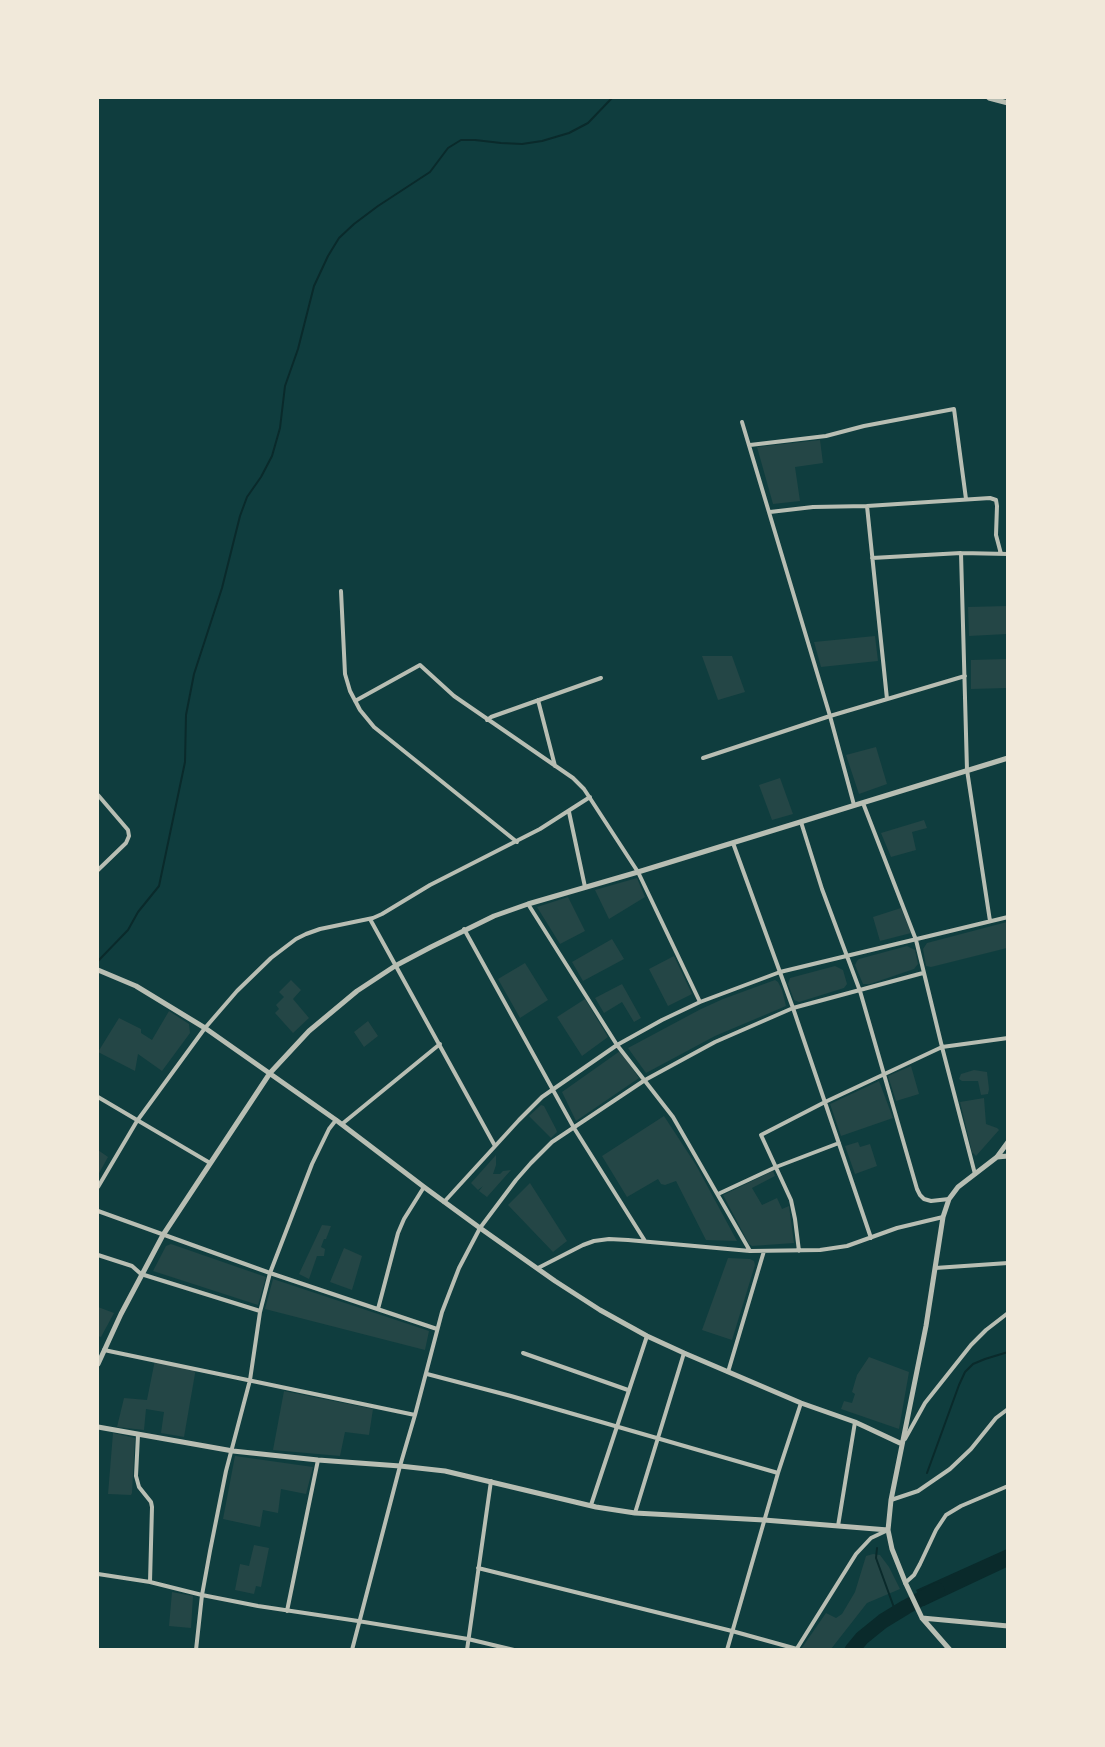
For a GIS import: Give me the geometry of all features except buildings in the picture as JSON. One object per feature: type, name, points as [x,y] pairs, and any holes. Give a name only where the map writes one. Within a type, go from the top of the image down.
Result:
[{"type":"street","points":[[989,98],[1008,103]]},
{"type":"street","points":[[750,446],[826,436],[864,426],[954,409],[966,500]]},
{"type":"street","points":[[742,422],[830,716],[854,805]]},
{"type":"street","points":[[770,512],[813,507],[990,498],[996,500],[996,535],[1001,554]]},
{"type":"street","points":[[867,506],[887,699]]},
{"type":"street","points":[[872,558],[961,553],[1008,555]]},
{"type":"street","points":[[961,553],[967,770],[990,921]]},
{"type":"street","points":[[341,591],[344,665],[347,683],[367,719],[517,842]]},
{"type":"street","points":[[355,701],[420,664],[454,696],[573,778],[590,797],[638,872],[700,1002]]},
{"type":"street","points":[[703,758],[830,716],[965,676]]},
{"type":"street","points":[[488,720],[601,678]]},
{"type":"street","points":[[538,700],[555,766]]},
{"type":"street","points":[[98,1364],[141,1274],[163,1235],[270,1073],[309,1031],[357,991],[395,966],[464,929],[494,916],[1008,758]]},
{"type":"street","points":[[98,795],[128,830],[129,836],[126,843],[98,870]]},
{"type":"street","points":[[98,1187],[137,1121],[205,1028],[261,967],[296,939],[320,929],[370,919],[382,914],[430,885],[517,842],[590,797]]},
{"type":"street","points":[[862,802],[916,940],[975,1175]]},
{"type":"street","points":[[569,812],[585,887]]},
{"type":"street","points":[[801,821],[822,889],[860,990],[920,1195],[924,1199],[931,1200],[949,1199]]},
{"type":"street","points":[[733,843],[793,1008],[871,1238]]},
{"type":"street","points":[[528,904],[617,1045],[673,1118],[750,1251]]},
{"type":"street","points":[[444,1202],[534,1104],[553,1088],[617,1045],[655,1024],[700,1002],[780,972],[1008,917]]},
{"type":"street","points":[[370,919],[495,1146]]},
{"type":"street","points":[[464,929],[574,1128],[645,1241]]},
{"type":"street","points":[[98,970],[136,986],[205,1028],[342,1124],[480,1228],[600,1310],[684,1353],[801,1403],[855,1422],[902,1444]]},
{"type":"street","points":[[352,1650],[437,1329],[456,1277],[480,1228],[516,1180],[552,1142],[645,1080],[715,1042],[793,1008],[923,974]]},
{"type":"street","points":[[799,1251],[793,1209],[761,1135],[942,1047],[1008,1038]]},
{"type":"street","points":[[342,1124],[440,1044]]},
{"type":"street","points":[[98,1097],[210,1162]]},
{"type":"street","points":[[196,1650],[202,1595],[226,1471],[250,1380],[260,1312],[270,1273],[312,1164],[329,1129],[336,1120]]},
{"type":"street","points":[[718,1194],[776,1167],[839,1142]]},
{"type":"street","points":[[950,1650],[922,1618],[892,1549],[888,1530],[891,1500],[926,1326],[943,1217],[949,1199],[958,1186],[997,1157],[1008,1142]]},
{"type":"street","points":[[997,1157],[1008,1156]]},
{"type":"street","points":[[378,1310],[398,1233],[424,1187]]},
{"type":"street","points":[[98,1211],[270,1273],[437,1329]]},
{"type":"street","points":[[538,1269],[583,1245],[609,1239],[750,1251],[799,1251],[847,1246],[897,1228],[943,1217]]},
{"type":"street","points":[[728,1371],[764,1251]]},
{"type":"street","points":[[98,1254],[132,1266],[141,1274],[260,1312]]},
{"type":"street","points":[[935,1268],[1008,1263]]},
{"type":"street","points":[[902,1444],[925,1403],[971,1345],[1008,1312]]},
{"type":"street","points":[[591,1505],[647,1336]]},
{"type":"street","points":[[103,1350],[415,1415]]},
{"type":"street","points":[[523,1353],[628,1390]]},
{"type":"street","points":[[635,1513],[684,1353]]},
{"type":"street","points":[[426,1374],[658,1437],[778,1473]]},
{"type":"street","points":[[727,1650],[778,1473],[801,1403]]},
{"type":"street","points":[[891,1500],[918,1491],[950,1469],[971,1449],[996,1418],[1008,1409]]},
{"type":"street","points":[[838,1526],[855,1422]]},
{"type":"street","points":[[98,1427],[233,1451],[445,1471],[635,1513],[888,1530]]},
{"type":"street","points":[[138,1435],[136,1476],[139,1487],[151,1502],[152,1507],[150,1582]]},
{"type":"street","points":[[287,1611],[318,1460]]},
{"type":"street","points":[[467,1650],[491,1481]]},
{"type":"street","points":[[906,1583],[914,1575],[946,1515],[1008,1486]]},
{"type":"street","points":[[478,1568],[797,1649],[856,1554],[871,1538],[888,1530]]},
{"type":"street","points":[[98,1574],[150,1582],[202,1595],[287,1611],[468,1639],[513,1650]]},
{"type":"street","points":[[922,1618],[1008,1626]]},
{"type":"shaded area","points":[[820,440],[823,463],[795,467],[800,501],[773,504],[757,447]]},
{"type":"shaded area","points":[[1007,606],[1007,634],[969,636],[968,607]]},
{"type":"shaded area","points":[[875,636],[878,661],[821,667],[814,642]]},
{"type":"shaded area","points":[[702,656],[732,656],[745,692],[718,700]]},
{"type":"shaded area","points":[[1007,659],[1007,688],[971,689],[971,660]]},
{"type":"shaded area","points":[[876,747],[887,784],[859,794],[846,755]]},
{"type":"shaded area","points":[[780,778],[793,814],[772,820],[759,785]]},
{"type":"shaded area","points":[[924,820],[927,828],[912,832],[916,850],[891,857],[881,833]]},
{"type":"shaded area","points":[[637,878],[645,897],[609,919],[595,890]]},
{"type":"shaded area","points":[[568,897],[585,931],[560,944],[537,907]]},
{"type":"shaded area","points":[[901,908],[911,933],[880,941],[873,917]]},
{"type":"shaded area","points":[[1007,922],[1007,948],[931,967],[926,966],[923,949],[927,943]]},
{"type":"shaded area","points":[[612,939],[624,959],[583,981],[572,962]]},
{"type":"shaded area","points":[[907,946],[915,950],[918,964],[914,969],[870,984],[863,984],[855,965],[859,959]]},
{"type":"shaded area","points":[[674,956],[692,994],[668,1006],[649,969]]},
{"type":"shaded area","points":[[525,963],[548,1000],[520,1018],[498,979]]},
{"type":"shaded area","points":[[835,966],[843,970],[847,984],[844,988],[799,1002],[794,1000],[788,984],[790,978]]},
{"type":"shaded area","points":[[291,980],[301,990],[293,999],[309,1018],[293,1033],[275,1013],[279,1009],[276,1005],[284,997],[279,992]]},
{"type":"shaded area","points":[[775,980],[782,990],[786,1006],[715,1036],[646,1073],[628,1048],[701,1009]]},
{"type":"shaded area","points":[[622,984],[641,1018],[634,1022],[622,1002],[604,1013],[595,998]]},
{"type":"shaded area","points":[[585,999],[608,1037],[582,1056],[557,1017]]},
{"type":"shaded area","points":[[169,1011],[189,1024],[190,1033],[162,1071],[138,1054],[135,1071],[98,1052],[119,1018],[141,1029],[141,1033],[152,1040]]},
{"type":"shaded area","points":[[368,1021],[378,1036],[364,1047],[354,1032]]},
{"type":"shaded area","points":[[620,1051],[639,1078],[576,1121],[562,1092]]},
{"type":"shaded area","points":[[911,1066],[919,1094],[896,1101],[888,1076]]},
{"type":"shaded area","points":[[974,1070],[987,1072],[988,1094],[981,1095],[978,1081],[959,1079],[961,1074]]},
{"type":"shaded area","points":[[879,1081],[893,1118],[841,1136],[830,1104]]},
{"type":"shaded area","points":[[984,1098],[986,1124],[999,1130],[976,1156],[972,1152],[960,1102]]},
{"type":"shaded area","points":[[541,1105],[544,1106],[557,1132],[551,1138],[529,1116]]},
{"type":"shaded area","points":[[664,1116],[696,1165],[737,1241],[706,1240],[676,1181],[665,1185],[661,1184],[658,1179],[627,1197],[602,1156]]},
{"type":"shaded area","points":[[858,1142],[860,1147],[870,1144],[877,1166],[855,1174],[845,1146]]},
{"type":"shaded area","points":[[98,1150],[108,1157],[98,1175]]},
{"type":"shaded area","points":[[496,1155],[493,1174],[511,1170],[487,1197],[479,1191],[483,1186],[478,1190],[471,1183]]},
{"type":"shaded area","points":[[773,1171],[775,1176],[752,1188],[762,1205],[777,1198],[782,1209],[789,1206],[794,1243],[752,1246],[723,1195]]},
{"type":"shaded area","points":[[530,1183],[567,1241],[553,1252],[508,1205]]},
{"type":"shaded area","points":[[322,1225],[331,1226],[321,1247],[325,1249],[324,1256],[317,1256],[309,1279],[299,1274]]},
{"type":"shaded area","points":[[171,1244],[266,1277],[258,1305],[153,1271],[166,1246]]},
{"type":"shaded area","points":[[344,1248],[362,1256],[352,1290],[330,1282]]},
{"type":"shaded area","points":[[728,1258],[750,1259],[755,1265],[732,1340],[702,1330]]},
{"type":"shaded area","points":[[273,1279],[429,1331],[425,1350],[265,1309]]},
{"type":"shaded area","points":[[98,1307],[114,1313],[101,1337],[98,1336]]},
{"type":"shaded area","points":[[869,1357],[909,1372],[899,1429],[841,1409],[844,1401],[852,1403],[855,1394],[852,1392],[857,1375]]},
{"type":"shaded area","points":[[155,1360],[196,1368],[184,1437],[161,1433],[164,1412],[146,1409],[144,1430],[117,1427],[124,1398],[147,1400]]},
{"type":"shaded area","points":[[284,1391],[373,1409],[369,1435],[345,1432],[340,1456],[273,1450]]},
{"type":"shaded area","points":[[113,1433],[135,1438],[131,1495],[108,1494]]},
{"type":"shaded area","points":[[235,1456],[313,1467],[306,1494],[281,1489],[278,1513],[263,1510],[260,1527],[223,1519]]},
{"type":"shaded area","points":[[254,1545],[269,1548],[261,1587],[256,1586],[254,1594],[235,1590],[240,1564],[249,1566]]},
{"type":"shaded area","points":[[1007,1549],[1007,1567],[924,1606],[916,1590]]},
{"type":"shaded area","points":[[880,1555],[900,1589],[867,1603],[831,1649],[801,1649],[826,1613],[836,1618],[842,1614],[855,1592],[866,1556]]},
{"type":"shaded area","points":[[172,1592],[193,1596],[191,1628],[169,1626]]},
{"type":"waterway","points":[[98,961],[128,930],[138,912],[159,886],[185,762],[186,715],[194,674],[222,588],[240,516],[247,497],[272,456],[280,428],[285,386],[298,349],[314,286],[328,256],[339,238],[354,224],[430,172],[448,148],[461,140],[522,144],[542,141],[569,133],[588,123],[612,98]]},
{"type":"waterway","points":[[927,1473],[965,1372],[973,1364],[1008,1352]]},
{"type":"waterway","points":[[877,1548],[876,1558],[896,1613]]},
{"type":"waterway","points":[[852,1650],[862,1638],[883,1621],[937,1590]]}]
